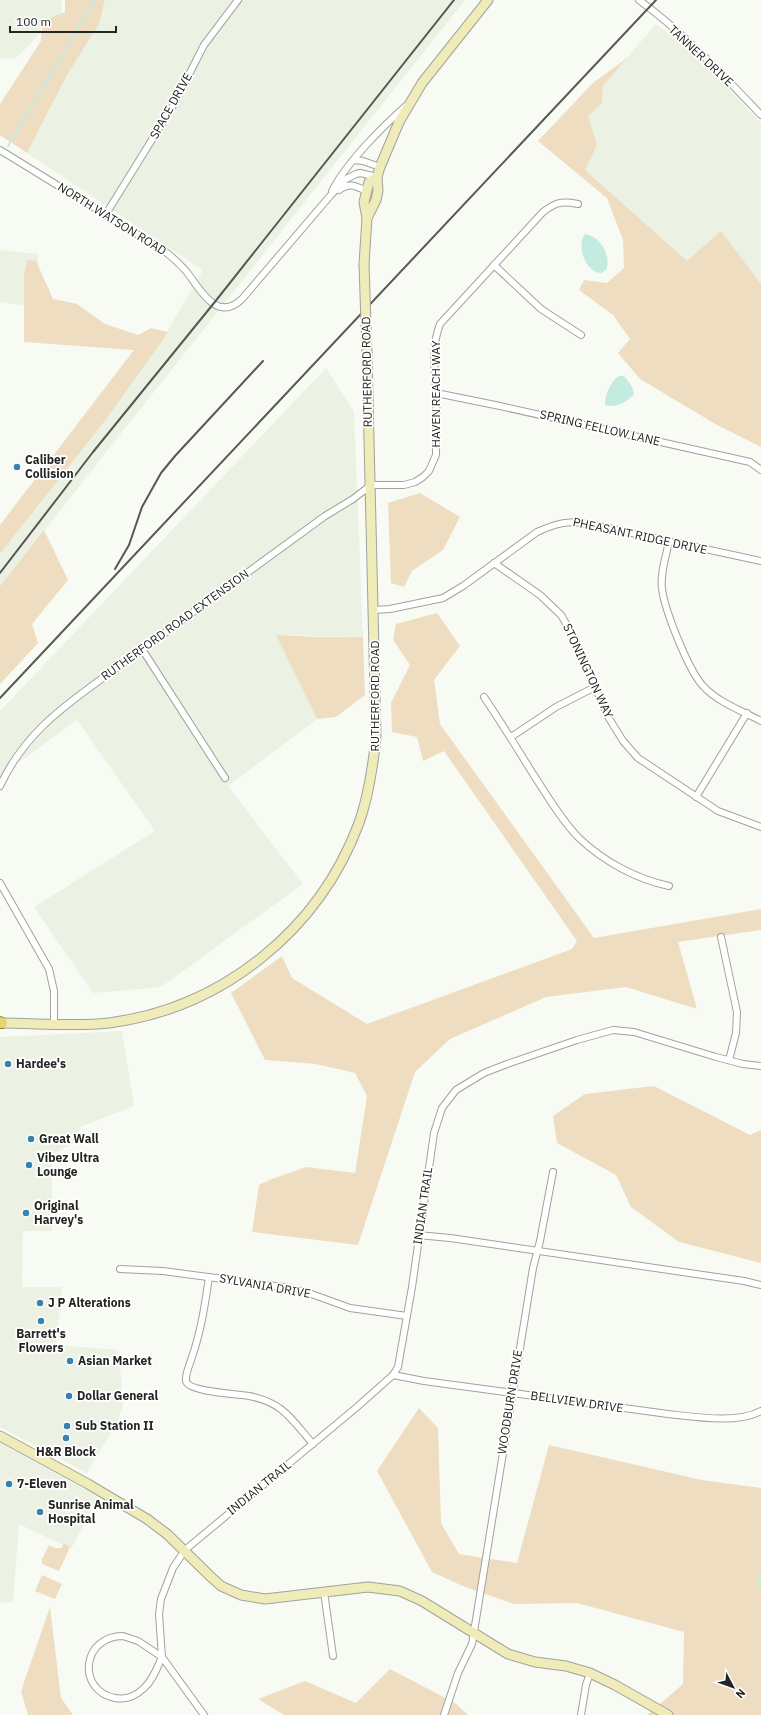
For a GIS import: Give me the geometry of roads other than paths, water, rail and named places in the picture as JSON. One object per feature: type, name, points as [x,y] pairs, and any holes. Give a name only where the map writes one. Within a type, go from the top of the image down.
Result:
[{"type":"street","name":"SPACE DRIVE","points":[[106,214],[174,104],[204,45],[238,0]]},
{"type":"street","name":"RUTHERFORD ROAD","points":[[367,218],[376,200],[378,191],[377,177],[388,144],[411,101],[422,83],[488,0]]},
{"type":"street","name":"TANNER DRIVE","points":[[639,0],[711,63],[761,114]]},
{"type":"street","name":"NORTH WATSON ROAD","points":[[330,196],[339,178],[354,160],[387,123],[411,101]]},
{"type":"street","name":"NORTH WATSON ROAD","points":[[0,150],[106,214],[168,254],[186,271],[205,298],[218,305],[226,306],[234,305],[242,299],[346,179],[356,174],[377,177]]},
{"type":"street","points":[[354,160],[363,161],[380,167]]},
{"type":"street","name":"RUTHERFORD ROAD","points":[[1,1023],[72,1025],[110,1023],[150,1015],[190,1001],[226,982],[258,961],[293,929],[316,902],[333,876],[353,836],[368,794],[374,764],[377,722],[364,264],[367,218],[364,202],[369,182],[377,177]]},
{"type":"street","name":"NORTH WATSON ROAD","points":[[330,196],[348,185],[355,185],[366,191]]},
{"type":"street","name":"HAVEN REACH WAY","points":[[371,485],[410,484],[424,477],[429,471],[436,455],[436,393],[434,356],[435,338],[440,324],[542,212],[553,205],[563,202],[578,204]]},
{"type":"street","points":[[494,265],[541,309],[581,335]]},
{"type":"street","name":"SPRING FELLOW LANE","points":[[436,393],[750,462],[761,470]]},
{"type":"street","name":"RUTHERFORD ROAD EXTENSION","points":[[0,786],[19,751],[48,720],[65,705],[325,516],[353,499],[371,485]]},
{"type":"street","name":"PHEASANT RIDGE DRIVE","points":[[374,610],[390,609],[443,598],[537,532],[549,526],[566,521],[580,522],[761,561]]},
{"type":"street","points":[[669,541],[663,573],[662,590],[686,660],[691,670],[704,688],[713,695],[761,721]]},
{"type":"street","name":"STONINGTON WAY","points":[[494,563],[540,595],[561,615],[576,639],[607,715],[631,751],[646,765],[718,811],[761,827]]},
{"type":"street","points":[[142,649],[225,778]]},
{"type":"street","points":[[511,737],[556,708],[595,687]]},
{"type":"street","points":[[484,697],[511,737],[545,793],[569,827],[599,854],[639,877],[669,886]]},
{"type":"street","points":[[696,797],[747,713]]},
{"type":"street","points":[[0,883],[49,969],[54,991],[54,1024]]},
{"type":"street","points":[[721,937],[737,1012],[736,1034],[729,1060]]},
{"type":"street","name":"INDIAN TRAIL","points":[[162,1657],[159,1614],[161,1599],[173,1568],[185,1550],[313,1444],[393,1375],[400,1362],[418,1235],[437,1120],[442,1108],[452,1094],[470,1080],[507,1064],[576,1040],[613,1030],[634,1032],[743,1064],[761,1066]]},
{"type":"street","name":"WOODBURN DRIVE","points":[[444,1715],[455,1680],[472,1644],[533,1268],[538,1252],[553,1172]]},
{"type":"street","points":[[418,1235],[450,1238],[744,1281],[761,1285]]},
{"type":"street","name":"SYLVANIA DRIVE","points":[[120,1269],[209,1277],[283,1287],[306,1292],[350,1308],[407,1316]]},
{"type":"street","points":[[209,1277],[202,1327],[187,1372],[186,1382],[200,1390],[248,1396],[270,1401],[285,1412],[313,1444]]},
{"type":"street","name":"BELLVIEW DRIVE","points":[[393,1375],[424,1381],[697,1417],[739,1418],[761,1411]]},
{"type":"street","points":[[0,1436],[130,1508],[162,1530],[185,1550],[215,1581],[231,1591],[241,1595],[265,1599],[368,1587],[400,1591],[422,1601],[500,1650],[515,1657],[566,1666],[590,1673],[615,1685],[668,1715]]},
{"type":"street","points":[[324,1592],[333,1656]]},
{"type":"street","points":[[162,1657],[148,1684],[136,1695],[128,1698],[113,1697],[103,1693],[95,1685],[90,1674],[89,1662],[94,1650],[102,1641],[113,1637],[123,1636],[134,1639],[162,1657],[204,1715]]},
{"type":"street","points":[[581,1715],[586,1685],[590,1673]]},
{"type":"water","points":[[585,234],[595,238],[606,253],[606,270],[601,273],[590,268],[584,257],[581,245]]},
{"type":"water","points":[[619,376],[624,376],[626,378],[632,386],[634,394],[621,404],[613,406],[605,405],[609,389]]},
{"type":"waterway","points":[[8,146],[95,0]]},
{"type":"waterway","points":[[761,1574],[758,1580],[761,1587]]},
{"type":"railway","points":[[0,573],[93,452],[214,303],[454,0]]},
{"type":"railway","points":[[0,698],[656,0]]},
{"type":"railway","points":[[115,569],[129,545],[142,507],[161,473],[263,361]]},
{"type":"place","name":"Caliber Collision","points":[[17,467]]},
{"type":"place","name":"Hardee's","points":[[8,1064]]},
{"type":"place","name":"Great Wall","points":[[31,1139]]},
{"type":"place","name":"Vibez Ultra Lounge","points":[[29,1165]]},
{"type":"place","name":"Original Harvey's","points":[[26,1213]]},
{"type":"place","name":"J P Alterations","points":[[40,1303]]},
{"type":"place","name":"Barrett's Flowers","points":[[41,1321]]},
{"type":"place","name":"Asian Market","points":[[70,1361]]},
{"type":"place","name":"Dollar General","points":[[69,1396]]},
{"type":"place","name":"Sub Station II","points":[[67,1426]]},
{"type":"place","name":"H&R Block","points":[[66,1438]]},
{"type":"place","name":"7-Eleven","points":[[9,1484]]},
{"type":"place","name":"Sunrise Animal Hospital","points":[[40,1512]]}]
